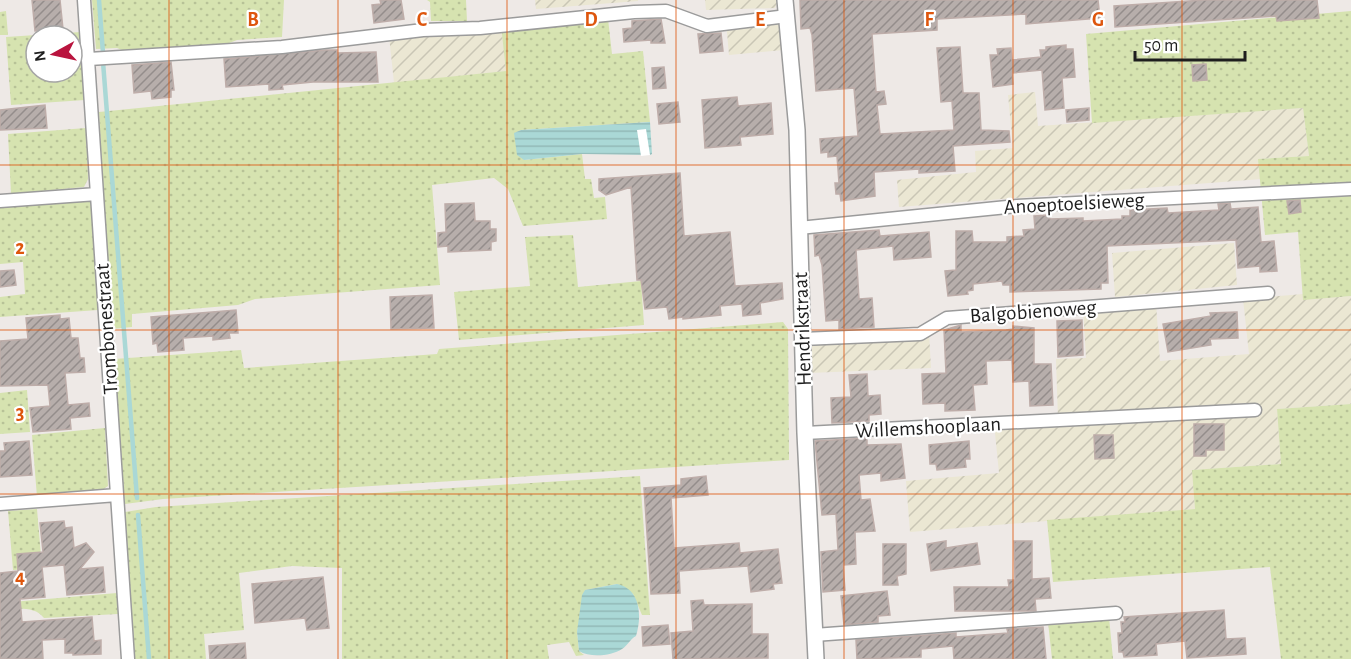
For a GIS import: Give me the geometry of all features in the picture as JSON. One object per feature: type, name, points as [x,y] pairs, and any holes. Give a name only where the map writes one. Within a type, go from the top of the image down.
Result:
[{"type":"street","name":"Trombonestraat","points":[[84,0],[128,659]]},
{"type":"street","name":"Hendrikstraat","points":[[785,0],[797,130],[805,433],[816,659]]},
{"type":"street","points":[[89,59],[282,47],[423,30],[480,28],[634,12],[666,11],[707,26],[787,16]]},
{"type":"street","name":"Anoeptoelsieweg","points":[[799,228],[1017,206],[1351,189]]},
{"type":"street","points":[[0,201],[97,194]]},
{"type":"street","name":"Balgobienoweg","points":[[802,339],[920,334],[947,318],[1268,293]]},
{"type":"street","name":"Willemshooplaan","points":[[805,433],[1255,410]]},
{"type":"street","points":[[0,504],[117,495]]},
{"type":"street","points":[[814,635],[1116,613]]},
{"type":"shaded area","points":[[535,0],[638,0],[638,1],[536,9]]},
{"type":"shaded area","points":[[705,0],[776,0],[777,4],[775,8],[706,10]]},
{"type":"shaded area","points":[[778,19],[783,50],[729,55],[726,21]]},
{"type":"shaded area","points":[[501,25],[507,71],[394,83],[389,36]]},
{"type":"shaded area","points":[[1035,92],[1038,126],[1303,108],[1309,156],[1259,159],[1261,179],[899,207],[897,180],[976,172],[975,151],[1013,148],[1008,95]]},
{"type":"shaded area","points":[[1234,243],[1237,285],[1115,297],[1112,253]]},
{"type":"shaded area","points":[[1303,294],[1303,299],[1351,296],[1351,404],[1277,409],[1281,464],[1193,470],[1195,509],[910,532],[906,481],[999,473],[994,423],[1058,420],[1056,359],[1086,358],[1083,307],[1156,303],[1160,361],[1249,354],[1243,299]]},
{"type":"shaded area","points":[[929,332],[931,368],[809,373],[808,337]]},
{"type":"green space","points":[[92,0],[284,0],[282,37],[237,40],[216,48],[127,52],[117,48],[96,49]]},
{"type":"green space","points":[[427,0],[466,0],[467,21],[431,21],[430,2]]},
{"type":"green space","points":[[607,10],[612,54],[643,51],[650,122],[521,130],[515,133],[524,160],[582,154],[585,179],[591,179],[594,198],[605,197],[607,219],[523,226],[508,189],[494,178],[432,185],[440,285],[255,299],[238,305],[132,314],[132,327],[111,329],[99,112],[506,71],[501,25]]},
{"type":"green space","points":[[6,11],[8,35],[0,35],[0,12]]},
{"type":"green space","points":[[1351,11],[1351,296],[1303,300],[1298,232],[1265,235],[1258,159],[1309,156],[1303,108],[1092,123],[1086,34]]},
{"type":"green space","points":[[24,36],[24,84],[84,83],[85,100],[11,105],[6,37]]},
{"type":"green space","points":[[86,128],[88,179],[84,187],[11,194],[8,134]]},
{"type":"green space","points":[[87,199],[91,201],[92,207],[98,310],[0,317],[0,297],[25,294],[23,262],[0,264],[0,205]]},
{"type":"green space","points":[[573,235],[578,287],[641,281],[644,325],[459,340],[454,292],[530,286],[525,237]]},
{"type":"green space","points":[[783,322],[788,329],[789,460],[163,499],[125,504],[114,359],[241,350],[244,368],[437,354],[439,349]]},
{"type":"green space","points":[[27,390],[30,432],[0,434],[0,393]]},
{"type":"green space","points":[[1351,404],[1351,659],[1281,659],[1270,567],[1053,582],[1047,520],[1195,509],[1192,470],[1281,464],[1277,409]]},
{"type":"green space","points":[[105,428],[108,486],[99,492],[37,497],[32,435]]},
{"type":"green space","points":[[640,476],[650,615],[642,615],[633,594],[617,584],[585,590],[577,632],[579,651],[584,655],[576,656],[569,642],[547,645],[549,659],[342,659],[342,568],[292,566],[239,573],[244,630],[204,634],[206,659],[135,659],[125,512],[156,507]]},
{"type":"green space","points":[[37,509],[42,568],[13,570],[8,511]]},
{"type":"green space","points":[[117,593],[118,614],[44,618],[31,610],[5,609],[0,603]]},
{"type":"green space","points":[[1109,617],[1113,659],[1052,659],[1048,622]]},
{"type":"water","points":[[650,122],[652,154],[650,155],[582,154],[524,160],[517,155],[514,133],[521,130]]},
{"type":"water","points":[[617,584],[631,592],[638,605],[639,621],[636,636],[622,649],[612,653],[595,655],[579,651],[577,632],[582,595],[585,590]]},
{"type":"pier","points":[[646,129],[650,155],[641,156],[637,130]]},
{"type":"building","points":[[32,0],[60,0],[62,24],[34,24]]},
{"type":"building","points":[[380,0],[401,0],[404,19],[374,23],[372,5],[381,4]]},
{"type":"building","points":[[800,0],[1098,0],[1100,18],[1026,24],[1026,14],[937,19],[937,30],[872,34],[876,92],[884,91],[886,104],[877,105],[880,134],[954,130],[952,101],[941,102],[937,48],[960,47],[963,93],[979,93],[981,130],[1009,131],[1010,142],[953,146],[955,171],[919,173],[919,169],[874,172],[875,196],[841,201],[840,194],[836,194],[835,183],[839,183],[837,156],[828,157],[828,152],[821,153],[820,139],[858,136],[854,88],[816,91],[812,35],[810,28],[801,29]]},
{"type":"building","points":[[1204,0],[1317,0],[1319,18],[1277,21],[1276,16],[1115,27],[1114,6]]},
{"type":"building","points":[[661,19],[665,43],[651,43],[651,40],[624,42],[623,29],[632,28],[632,21]]},
{"type":"building","points":[[721,33],[723,51],[700,53],[698,34]]},
{"type":"building","points":[[1066,45],[1066,49],[1073,49],[1075,77],[1062,78],[1064,108],[1045,110],[1042,70],[1012,73],[1013,84],[993,87],[990,55],[998,55],[997,49],[1011,48],[1012,60],[1041,57],[1040,50],[1046,50],[1046,47]]},
{"type":"building","points":[[337,50],[337,53],[376,52],[378,82],[313,82],[282,85],[283,89],[269,90],[269,84],[226,87],[224,59]]},
{"type":"building","points":[[171,62],[174,90],[171,90],[171,97],[152,99],[151,91],[134,93],[132,65]]},
{"type":"building","points":[[1206,64],[1207,80],[1193,81],[1192,65]]},
{"type":"building","points":[[664,67],[666,88],[653,89],[652,68]]},
{"type":"building","points":[[737,97],[738,106],[771,103],[773,134],[740,137],[741,145],[705,148],[702,100]]},
{"type":"building","points":[[678,102],[680,122],[659,124],[657,104]]},
{"type":"building","points":[[45,105],[47,128],[0,130],[0,110]]},
{"type":"building","points":[[1089,108],[1089,120],[1067,122],[1066,110]]},
{"type":"building","points":[[680,173],[684,236],[730,232],[735,286],[782,283],[783,299],[760,303],[761,314],[743,316],[742,304],[720,306],[721,315],[683,319],[683,317],[669,319],[667,307],[645,309],[641,280],[637,280],[631,187],[606,195],[599,190],[599,179]]},
{"type":"building","points":[[1300,200],[1301,212],[1289,214],[1287,201]]},
{"type":"building","points":[[474,203],[475,221],[490,221],[490,229],[496,229],[496,241],[491,242],[491,250],[448,252],[448,246],[438,247],[438,233],[446,232],[445,204]]},
{"type":"building","points":[[1230,203],[1231,209],[1258,207],[1261,242],[1274,241],[1277,271],[1260,272],[1260,266],[1238,268],[1236,240],[1107,246],[1108,283],[1101,283],[1101,289],[1010,292],[1010,285],[1003,285],[1002,281],[973,284],[973,290],[967,291],[968,294],[948,296],[945,271],[956,270],[956,231],[972,231],[973,242],[1007,242],[1007,237],[1024,236],[1023,230],[1035,229],[1034,216],[1049,215],[1050,219],[1083,218],[1083,221],[1122,219],[1122,216],[1130,216],[1130,210],[1167,208],[1168,213],[1219,210],[1218,204]]},
{"type":"building","points":[[879,230],[880,236],[929,232],[931,257],[894,260],[893,246],[856,250],[859,299],[872,298],[874,327],[839,329],[839,320],[826,321],[822,265],[819,255],[815,256],[814,235]]},
{"type":"building","points":[[14,270],[16,285],[0,287],[0,271]]},
{"type":"building","points":[[432,295],[434,328],[391,329],[390,297]]},
{"type":"building","points":[[236,310],[238,333],[229,333],[230,338],[213,340],[213,336],[183,338],[184,350],[158,352],[157,343],[153,344],[151,317]]},
{"type":"building","points":[[1237,312],[1238,338],[1210,339],[1211,345],[1168,352],[1163,324],[1211,316],[1210,313]]},
{"type":"building","points":[[60,315],[60,319],[69,318],[71,338],[78,338],[80,358],[84,358],[85,372],[65,373],[68,405],[89,403],[90,416],[70,418],[71,429],[33,432],[30,408],[50,406],[48,385],[0,386],[0,341],[28,339],[26,318]]},
{"type":"building","points":[[1082,320],[1083,355],[1058,357],[1057,321]]},
{"type":"building","points":[[961,325],[961,332],[1006,330],[1013,329],[1013,326],[1034,328],[1034,364],[1051,364],[1053,405],[1030,406],[1029,381],[1013,382],[1012,360],[986,361],[987,384],[973,385],[975,410],[945,411],[945,403],[923,404],[922,374],[946,373],[944,330]]},
{"type":"building","points":[[867,374],[868,396],[880,395],[881,414],[869,415],[869,421],[832,423],[831,398],[851,397],[849,375]]},
{"type":"building","points":[[1194,424],[1224,424],[1224,450],[1206,450],[1206,456],[1194,456]]},
{"type":"building","points":[[1094,435],[1113,435],[1114,458],[1095,459]]},
{"type":"building","points":[[867,438],[867,445],[901,444],[905,478],[881,481],[881,473],[859,475],[861,500],[870,499],[875,531],[855,532],[856,564],[843,565],[845,590],[823,592],[821,552],[838,550],[836,514],[822,515],[815,441]]},
{"type":"building","points":[[29,441],[32,475],[0,477],[0,451],[5,451],[4,443]]},
{"type":"building","points":[[969,441],[970,459],[965,459],[966,467],[937,470],[936,464],[930,464],[929,445]]},
{"type":"building","points":[[706,476],[708,495],[671,498],[674,548],[739,543],[740,553],[778,549],[782,583],[773,584],[774,589],[751,592],[748,566],[679,571],[680,593],[651,594],[644,488],[681,485],[681,479]]},
{"type":"building","points":[[64,521],[65,528],[72,527],[74,548],[86,543],[94,552],[80,569],[103,567],[105,592],[67,595],[64,565],[42,567],[45,597],[20,599],[22,622],[92,617],[94,641],[101,640],[101,654],[73,655],[73,653],[65,653],[65,639],[42,640],[43,659],[0,659],[0,573],[18,571],[17,554],[43,552],[40,523]]},
{"type":"building","points":[[946,541],[946,548],[977,543],[980,564],[931,571],[927,544]]},
{"type":"building","points":[[1014,541],[1032,541],[1032,579],[1049,578],[1051,598],[1035,599],[1036,611],[955,611],[954,587],[1009,587],[1008,580],[1015,580]]},
{"type":"building","points":[[883,544],[906,544],[906,574],[897,576],[898,585],[883,585]]},
{"type":"building","points":[[323,577],[329,628],[307,630],[305,618],[255,623],[252,584]]},
{"type":"building","points":[[887,591],[890,615],[878,616],[878,622],[844,625],[841,596]]},
{"type":"building","points":[[703,600],[704,605],[752,604],[752,634],[768,634],[768,658],[673,659],[671,633],[693,631],[691,601]]},
{"type":"building","points":[[1224,610],[1226,639],[1245,638],[1246,654],[1187,658],[1185,641],[1156,644],[1157,655],[1124,657],[1123,652],[1119,652],[1118,633],[1122,633],[1121,622],[1125,622],[1124,617]]},
{"type":"building","points":[[668,625],[670,644],[643,646],[642,627]]},
{"type":"building","points":[[1043,627],[1046,659],[954,659],[953,646],[921,649],[921,657],[857,659],[856,640],[956,633],[956,637],[1008,633],[1007,629]]},
{"type":"building","points":[[245,643],[246,659],[210,659],[209,646]]},
{"type":"waterway","points":[[99,0],[103,53]]},
{"type":"waterway","points":[[103,62],[137,498]]},
{"type":"waterway","points":[[138,515],[149,659]]}]
